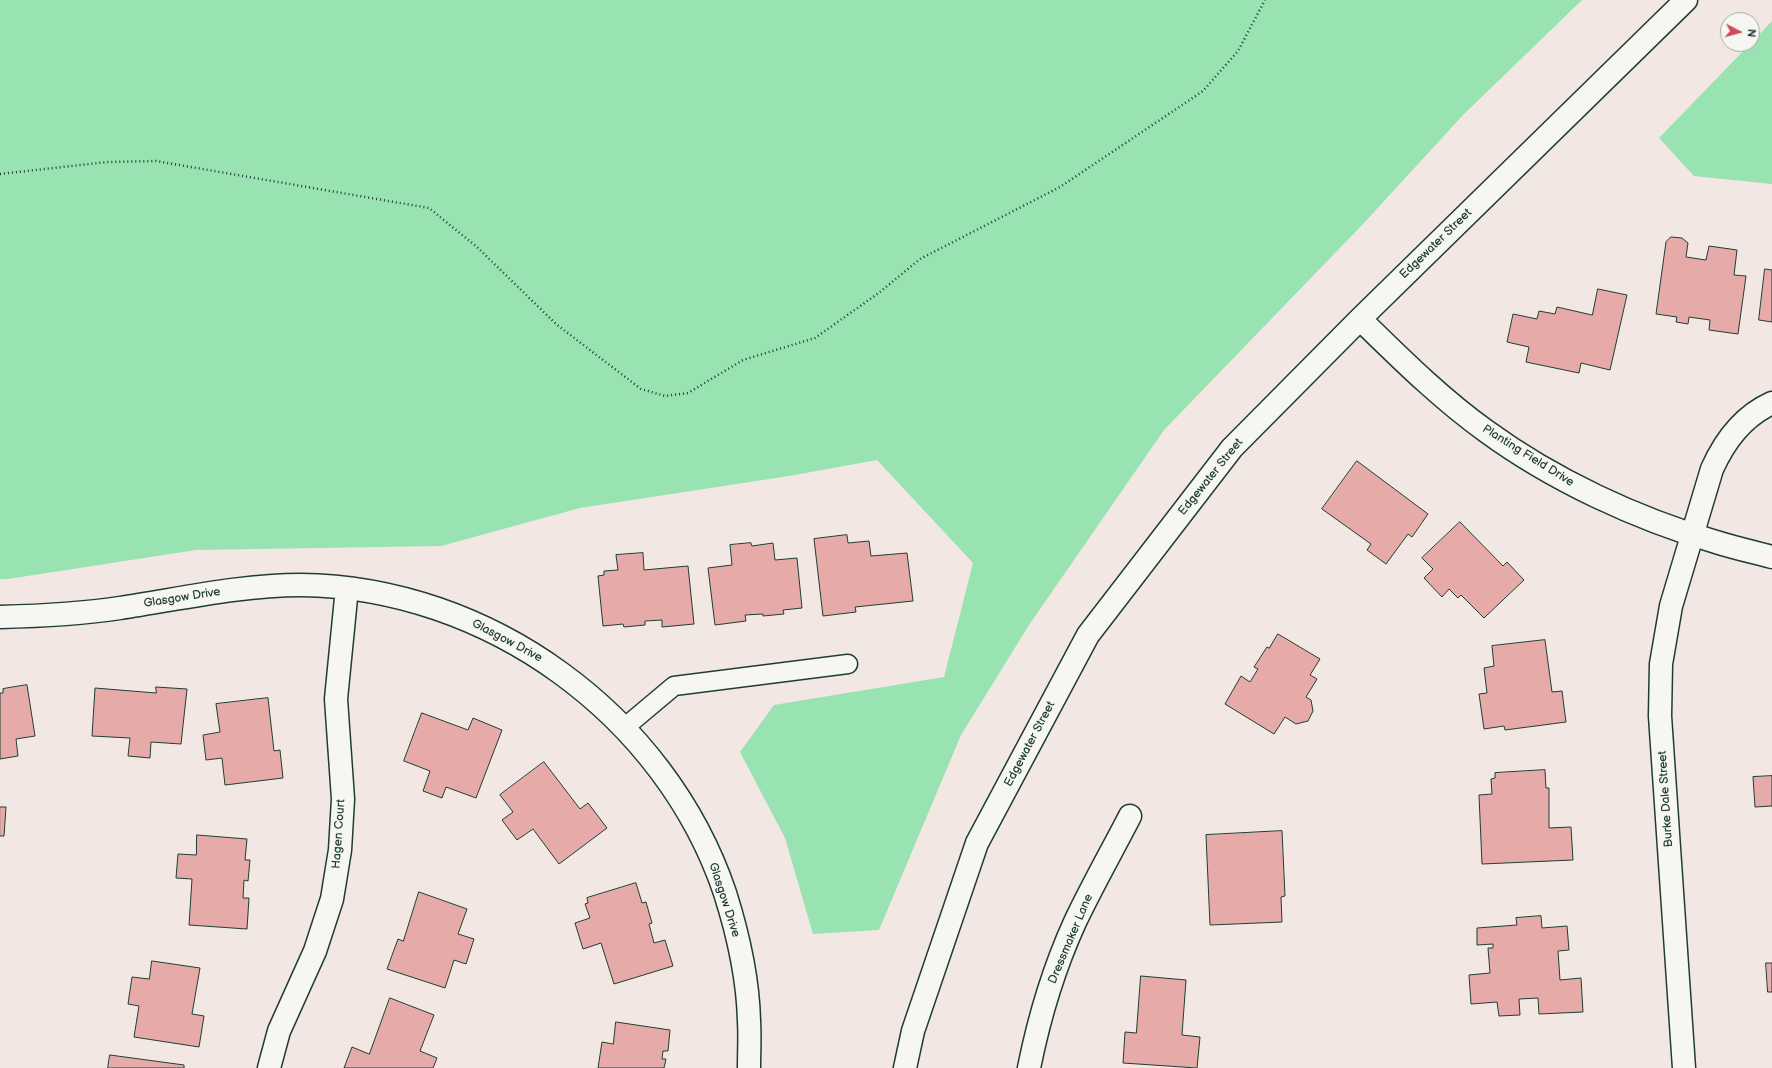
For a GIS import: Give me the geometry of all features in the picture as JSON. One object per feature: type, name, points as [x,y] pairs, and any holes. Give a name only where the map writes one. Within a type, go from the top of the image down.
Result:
[{"type":"street","name":"Edgewater Street","points":[[905,1068],[913,1031],[977,843],[1088,635],[1232,448],[1360,319],[1686,0]]},
{"type":"street","name":"Planting Field Drive","points":[[1360,319],[1425,381],[1486,431],[1560,478],[1624,510],[1716,542],[1772,556]]},
{"type":"street","name":"Burke Dale Street","points":[[1684,1068],[1660,716],[1661,664],[1671,606],[1712,469],[1721,450],[1738,426],[1760,408],[1772,403]]},
{"type":"street","name":"Glasgow Drive","points":[[0,617],[41,616],[116,609],[253,587],[301,585],[347,588],[419,603],[457,616],[486,628],[549,664],[575,682],[599,703],[633,737],[676,793],[693,821],[711,857],[725,894],[743,963],[749,1019],[749,1068]]},
{"type":"street","name":"Hagen Court","points":[[269,1068],[279,1031],[315,951],[332,899],[340,850],[343,799],[336,699],[347,588]]},
{"type":"street","name":"Dressmaker Lane","points":[[1029,1068],[1045,1002],[1075,922],[1130,816]]},
{"type":"lane","points":[[624,728],[674,686],[848,664]]},
{"type":"path","points":[[0,174],[107,162],[156,162],[429,208],[477,247],[556,324],[641,389],[665,396],[688,393],[743,360],[815,338],[880,292],[920,259],[1060,187],[1203,91],[1238,51],[1265,0]]},
{"type":"green space","points":[[0,0],[1582,0],[1463,115],[1364,223],[1164,430],[1029,625],[961,735],[879,930],[813,934],[785,838],[740,752],[774,705],[944,677],[973,563],[877,460],[789,476],[580,508],[441,546],[196,550],[0,579]]},
{"type":"green space","points":[[1772,21],[1772,184],[1694,176],[1659,138],[1742,52],[1760,52],[1760,34]]},
{"type":"building","points":[[1671,237],[1682,238],[1688,243],[1686,257],[1706,260],[1709,246],[1737,250],[1734,275],[1746,276],[1738,334],[1709,330],[1710,320],[1689,317],[1688,324],[1676,322],[1677,317],[1656,314],[1666,242]]},
{"type":"building","points":[[1765,269],[1772,270],[1772,322],[1759,320]]},
{"type":"building","points":[[1598,289],[1627,295],[1610,370],[1581,363],[1579,373],[1526,362],[1529,347],[1507,342],[1513,314],[1537,319],[1539,311],[1555,314],[1557,307],[1592,315]]},
{"type":"building","points":[[1357,461],[1428,514],[1412,537],[1408,534],[1386,564],[1367,550],[1371,544],[1322,509]]},
{"type":"building","points":[[1460,522],[1503,566],[1507,562],[1524,580],[1484,618],[1461,595],[1458,598],[1449,589],[1442,597],[1424,578],[1433,569],[1422,558]]},
{"type":"building","points":[[847,535],[848,543],[869,541],[871,556],[907,553],[913,601],[855,607],[856,612],[823,616],[814,539]]},
{"type":"building","points":[[751,543],[752,546],[773,543],[775,560],[797,558],[802,608],[783,610],[784,614],[763,616],[763,614],[745,615],[746,621],[715,625],[708,568],[732,565],[730,545]]},
{"type":"building","points":[[643,553],[644,570],[688,566],[694,624],[662,627],[662,620],[645,621],[645,625],[624,627],[623,624],[603,626],[598,576],[604,575],[604,571],[618,570],[616,555]]},
{"type":"building","points":[[1278,634],[1320,659],[1310,675],[1317,679],[1306,697],[1311,700],[1313,711],[1308,721],[1296,724],[1285,717],[1274,734],[1225,704],[1241,676],[1250,682],[1258,669],[1254,667],[1267,647],[1269,648]]},
{"type":"building","points":[[1545,640],[1552,692],[1562,691],[1566,722],[1505,730],[1504,726],[1484,729],[1479,694],[1487,693],[1484,668],[1494,666],[1492,646]]},
{"type":"building","points":[[27,685],[35,736],[16,739],[18,756],[0,759],[0,693],[3,693],[3,689]]},
{"type":"building","points":[[156,687],[187,689],[181,744],[151,742],[150,758],[128,756],[130,738],[92,736],[95,688],[156,693]]},
{"type":"building","points":[[268,698],[274,751],[280,750],[283,778],[225,785],[222,758],[206,760],[203,735],[220,732],[216,704]]},
{"type":"building","points":[[422,713],[468,730],[473,718],[502,730],[476,798],[446,787],[442,798],[423,791],[430,771],[404,761]]},
{"type":"building","points":[[544,762],[580,809],[588,803],[607,828],[559,864],[533,829],[517,840],[502,820],[513,812],[500,795]]},
{"type":"building","points":[[1545,770],[1546,788],[1549,788],[1549,828],[1571,827],[1573,860],[1482,864],[1479,795],[1492,794],[1491,779],[1495,778],[1495,773]]},
{"type":"building","points":[[1772,776],[1772,806],[1755,807],[1753,777]]},
{"type":"building","points":[[0,807],[6,807],[4,836],[0,836]]},
{"type":"building","points":[[1282,831],[1285,896],[1281,897],[1282,922],[1210,925],[1206,835]]},
{"type":"building","points":[[197,835],[247,839],[245,860],[250,860],[248,881],[244,880],[243,898],[249,898],[247,929],[189,925],[192,879],[176,878],[178,854],[196,855]]},
{"type":"building","points":[[636,883],[642,903],[646,902],[652,923],[649,924],[654,943],[665,940],[673,966],[614,984],[601,943],[583,949],[575,923],[590,918],[585,904],[588,903],[587,898]]},
{"type":"building","points":[[419,892],[467,909],[458,934],[474,939],[466,964],[454,960],[445,988],[387,969],[398,939],[403,941]]},
{"type":"building","points":[[1541,916],[1542,928],[1567,926],[1569,950],[1558,951],[1560,980],[1581,978],[1583,1012],[1539,1014],[1538,998],[1519,999],[1520,1015],[1499,1016],[1497,1002],[1471,1004],[1469,975],[1490,973],[1488,948],[1493,948],[1493,944],[1477,945],[1477,928],[1517,925],[1516,918]]},
{"type":"building","points":[[152,961],[200,968],[192,1014],[204,1016],[199,1047],[134,1037],[139,1006],[128,1004],[132,977],[149,979]]},
{"type":"building","points":[[1766,963],[1772,963],[1772,992],[1768,992]]},
{"type":"building","points":[[1141,976],[1186,980],[1182,1035],[1200,1037],[1197,1068],[1123,1063],[1125,1032],[1136,1033]]},
{"type":"building","points":[[390,998],[434,1015],[420,1051],[437,1058],[433,1068],[344,1068],[352,1047],[369,1054]]},
{"type":"building","points":[[616,1022],[670,1030],[668,1051],[663,1051],[662,1059],[666,1059],[664,1068],[598,1068],[602,1042],[613,1044]]},
{"type":"building","points":[[110,1055],[184,1065],[184,1068],[108,1068]]}]
